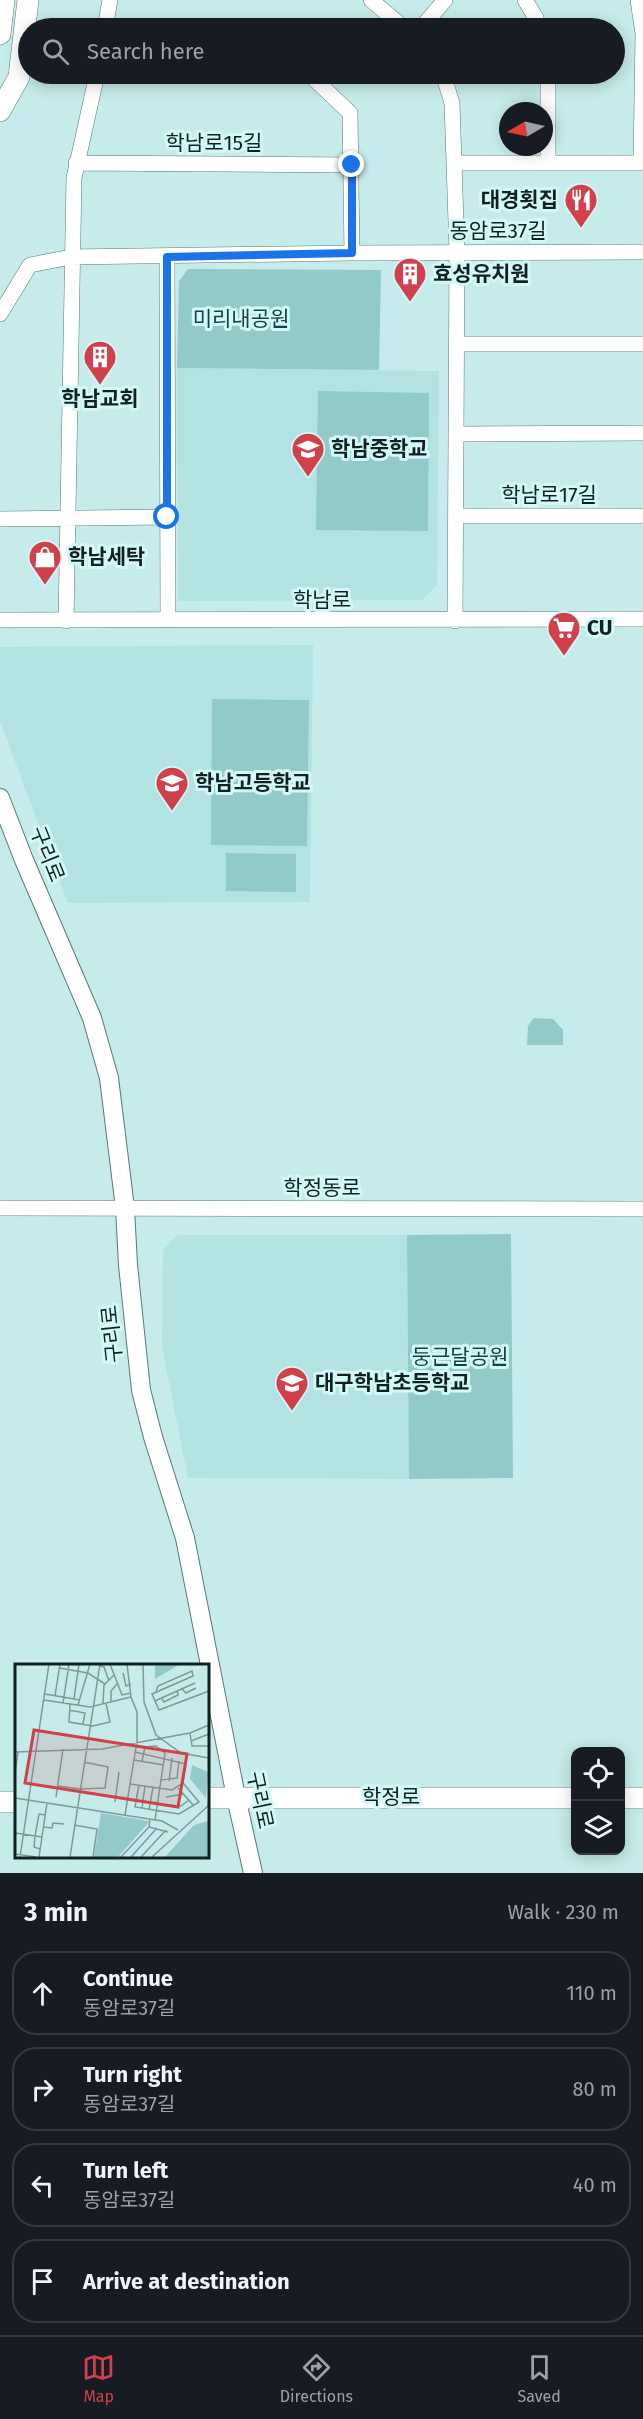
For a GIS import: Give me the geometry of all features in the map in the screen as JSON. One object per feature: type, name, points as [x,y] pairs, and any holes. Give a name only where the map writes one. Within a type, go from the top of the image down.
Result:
[{"type":"main road","points":[[0,34],[4,0]]},
{"type":"main road","points":[[25,18],[27,0]]},
{"type":"main road","points":[[0,111],[18,79]]},
{"type":"main road","name":"학정로","points":[[208,1798],[571,1798]]},
{"type":"main road","points":[[625,1798],[643,1798]]},
{"type":"street","points":[[107,18],[110,0]]},
{"type":"street","points":[[371,0],[392,18]]},
{"type":"street","points":[[430,18],[445,0]]},
{"type":"street","points":[[525,0],[536,18]]},
{"type":"street","points":[[454,163],[642,163],[643,34],[638,0]]},
{"type":"street","points":[[66,621],[71,257],[76,164],[95,84]]},
{"type":"street","points":[[320,84],[350,113],[352,253]]},
{"type":"street","points":[[446,84],[452,103],[457,252],[455,621]]},
{"type":"street","points":[[548,84],[548,163]]},
{"type":"street","name":"학남로15길","points":[[76,164],[352,165]]},
{"type":"street","name":"동암로37길","points":[[71,257],[643,252]]},
{"type":"street","points":[[0,314],[30,265],[71,257]]},
{"type":"street","points":[[167,257],[168,620]]},
{"type":"street","points":[[457,344],[643,344]]},
{"type":"street","points":[[456,434],[643,433]]},
{"type":"street","name":"학남로17길","points":[[456,516],[643,516]]},
{"type":"street","points":[[0,519],[167,517]]},
{"type":"street","name":"학남로","points":[[0,620],[643,619]]},
{"type":"street","name":"구리로","points":[[0,798],[92,1018],[109,1078],[125,1208],[128,1265],[141,1390],[184,1538],[253,1873]]},
{"type":"street","name":"학정동로","points":[[0,1208],[643,1209]]},
{"type":"shaded area","name":"학남중학교","points":[[177,368],[439,371],[437,585],[422,600],[178,601]]},
{"type":"shaded area","name":"학남고등학교","points":[[313,645],[310,902],[68,903],[0,721],[0,647]]},
{"type":"shaded area","name":"대구학남초등학교","points":[[178,1235],[407,1235],[409,1479],[188,1478],[162,1347],[163,1249]]},
{"type":"green space","name":"미리내공원","points":[[188,269],[381,270],[379,370],[177,368],[179,281]]},
{"type":"green space","points":[[318,391],[429,393],[428,531],[316,530]]},
{"type":"green space","points":[[212,699],[309,700],[307,846],[211,845]]},
{"type":"green space","points":[[226,853],[296,854],[296,892],[226,891]]},
{"type":"green space","points":[[534,1018],[553,1019],[563,1030],[563,1045],[527,1045],[528,1026]]},
{"type":"green space","name":"둥근달공원","points":[[511,1234],[513,1478],[409,1479],[407,1235]]},
{"type":"place","name":"대경횟집","points":[[581,229]]},
{"type":"place","name":"효성유치원","points":[[410,303]]},
{"type":"place","name":"학남교회","points":[[100,386]]},
{"type":"place","name":"학남중학교","points":[[308,478]]},
{"type":"place","name":"학남세탁","points":[[45,586]]},
{"type":"place","name":"CU","points":[[564,657]]},
{"type":"place","name":"학남고등학교","points":[[172,812]]},
{"type":"place","name":"대구학남초등학교","points":[[292,1412]]},
{"type":"route","points":[[167,517],[167,257],[352,253],[352,165]]}]
